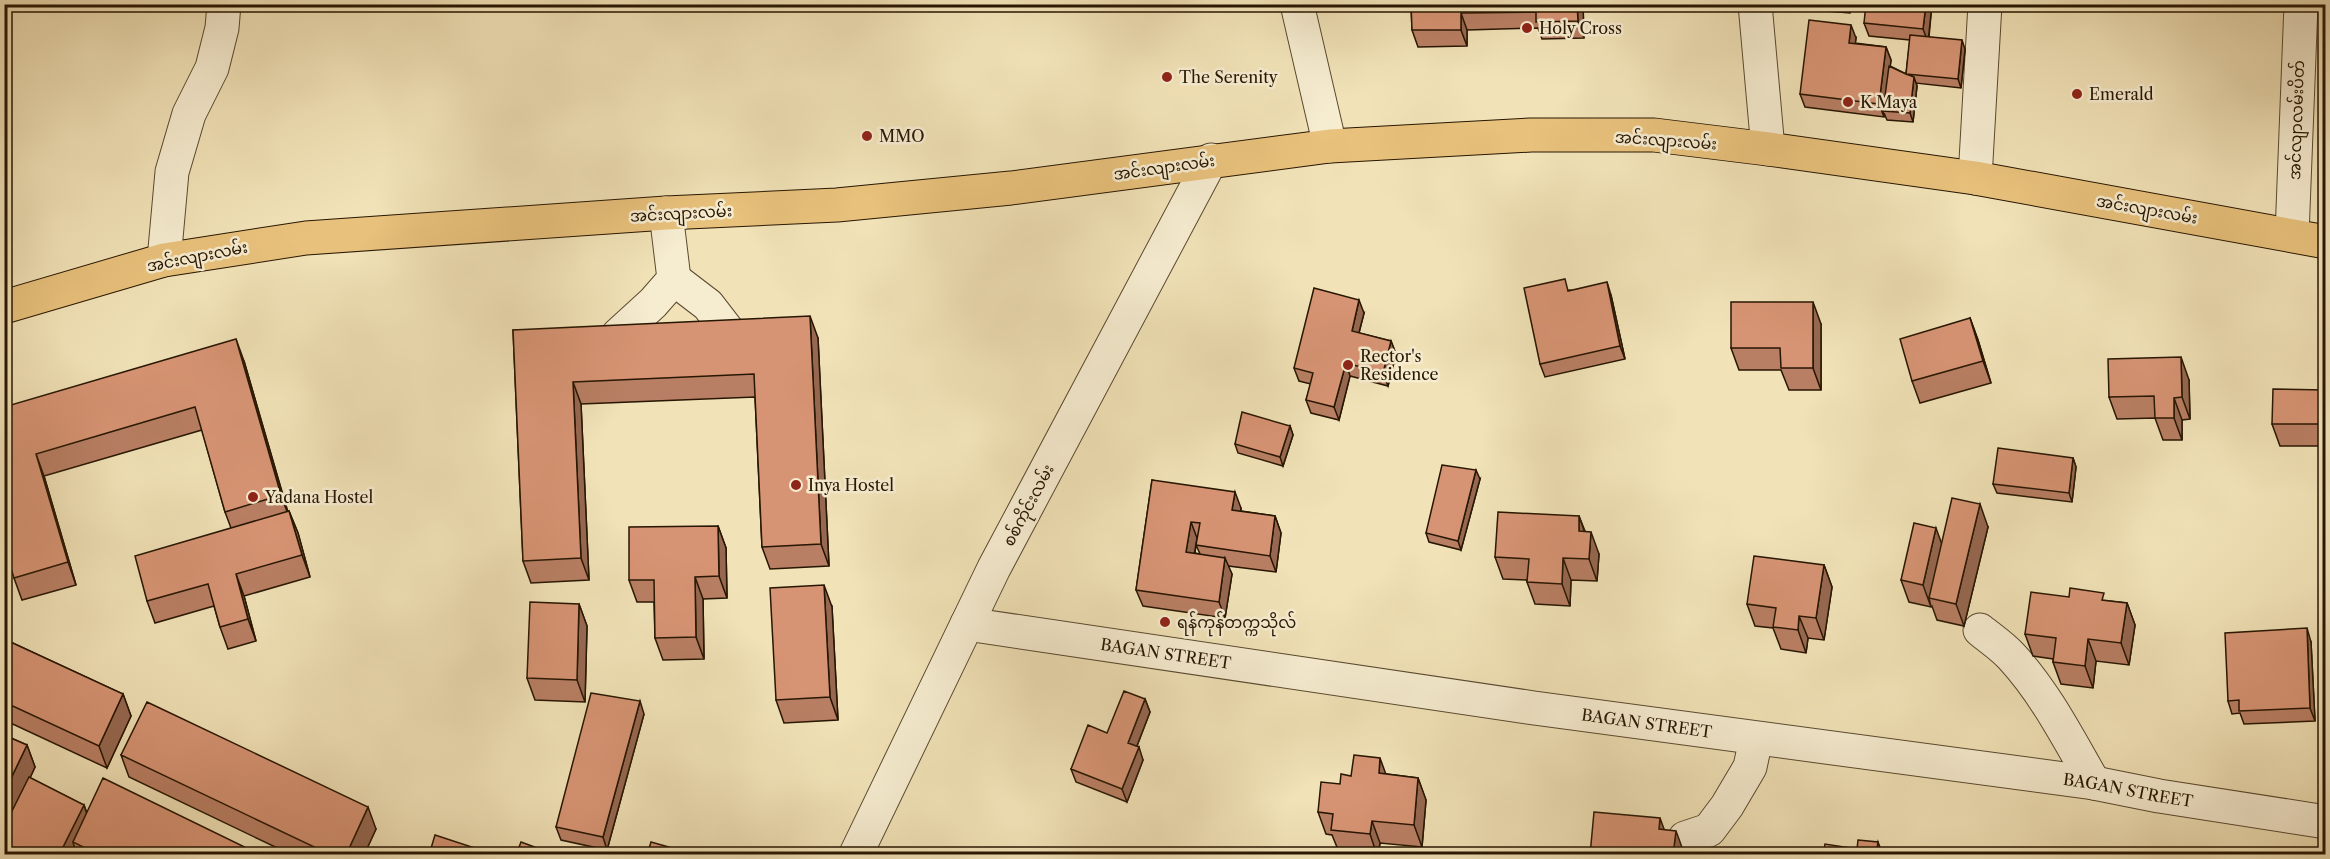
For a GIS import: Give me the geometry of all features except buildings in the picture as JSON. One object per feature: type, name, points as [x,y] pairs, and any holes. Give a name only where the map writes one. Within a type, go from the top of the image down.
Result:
[{"type":"main road","name":"အင်းလျားလမ်း","points":[[4,307],[164,260],[306,238],[666,213],[837,205],[1011,188],[1330,146],[1531,135],[1654,135],[1768,149],[1975,178],[2325,242]]},
{"type":"street","points":[[164,260],[172,171],[189,114],[212,68],[222,28],[224,4]]},
{"type":"street","points":[[1297,4],[1330,146]]},
{"type":"street","points":[[1755,4],[1768,149]]},
{"type":"street","points":[[1975,178],[1985,4]]},
{"type":"street","name":"အင်လျာလမ်းပိတ်","points":[[2292,235],[2301,4]]},
{"type":"street","name":"စစ်ကိုင်းလမ်း","points":[[856,855],[994,568],[1211,160]]},
{"type":"street","points":[[666,213],[674,279],[708,305],[728,331]]},
{"type":"street","points":[[618,335],[653,303],[674,279]]},
{"type":"street","name":"BAGAN STREET","points":[[967,624],[1756,739],[2094,783],[2159,796],[2325,822]]},
{"type":"street","points":[[1980,630],[2012,656],[2032,681],[2060,723],[2094,783]]},
{"type":"street","points":[[1685,838],[1709,830],[1727,806],[1750,767],[1756,739]]},
{"type":"place","name":"Holy Cross","points":[[1527,28]]},
{"type":"place","name":"The Serenity","points":[[1167,77]]},
{"type":"place","name":"Emerald","points":[[2077,94]]},
{"type":"place","name":"K Maya","points":[[1848,102]]},
{"type":"place","name":"MMO","points":[[867,136]]},
{"type":"place","name":"Rector's Residence","points":[[1348,365]]},
{"type":"place","name":"Inya Hostel","points":[[796,485]]},
{"type":"place","name":"Yadana Hostel","points":[[253,497]]},
{"type":"place","name":"ရန်ကုန်တက္ကသိုလ်","points":[[1165,622]]}]
